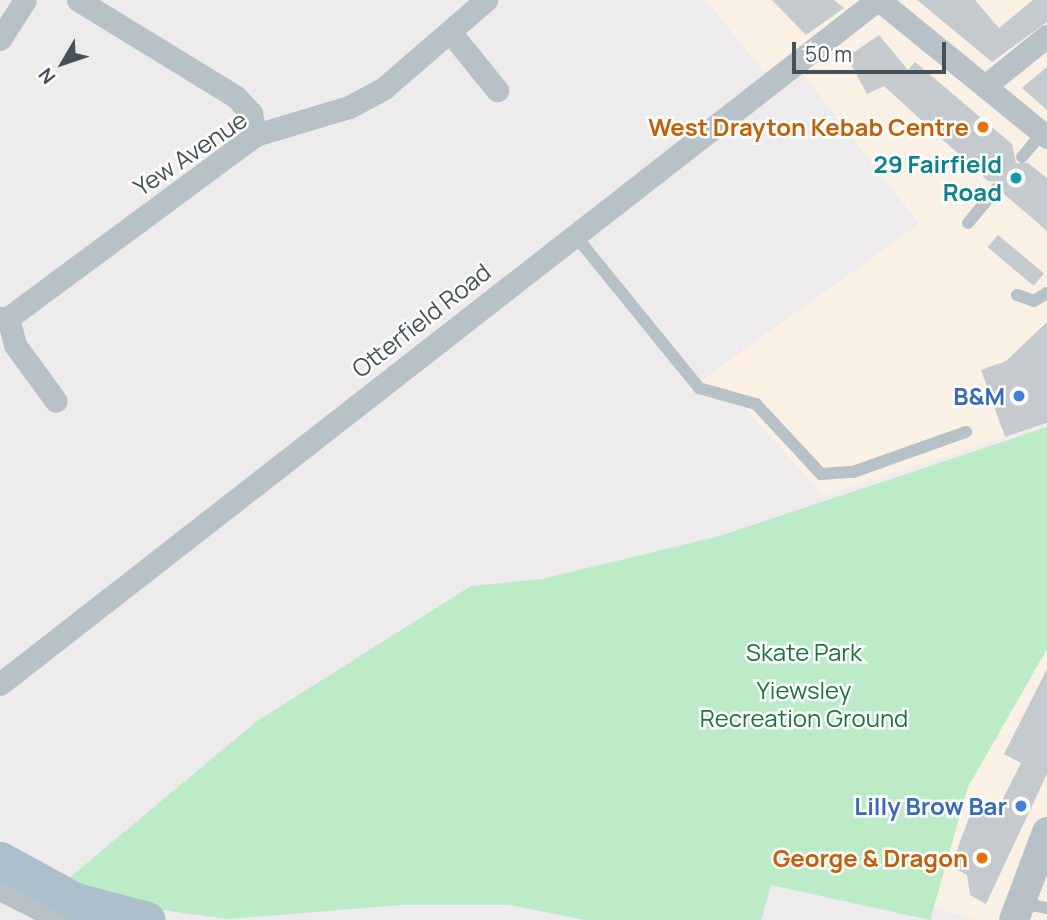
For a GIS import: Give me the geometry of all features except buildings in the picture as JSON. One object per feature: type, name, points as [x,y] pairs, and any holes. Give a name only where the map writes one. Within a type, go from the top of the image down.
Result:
[{"type":"main road","points":[[0,860],[75,901],[147,920]]},
{"type":"street","points":[[0,39],[25,0]]},
{"type":"street","points":[[78,0],[236,97],[251,113],[255,135]]},
{"type":"street","name":"Yew Avenue","points":[[4,318],[255,135],[349,107],[384,88],[486,0]]},
{"type":"street","points":[[878,0],[1045,135]]},
{"type":"street","name":"Otterfield Road","points":[[0,684],[574,234],[878,0]]},
{"type":"street","points":[[450,32],[497,90]]},
{"type":"street","points":[[985,86],[1047,37]]},
{"type":"street","points":[[4,318],[15,345],[56,401]]},
{"type":"street","points":[[1027,910],[1047,832]]},
{"type":"street","points":[[0,889],[61,920]]},
{"type":"lane","points":[[1022,157],[1045,135]]},
{"type":"lane","points":[[968,223],[997,188]]},
{"type":"lane","points":[[574,234],[699,387],[756,404],[821,474],[853,472],[966,432]]},
{"type":"lane","points":[[1017,295],[1034,301],[1047,293]]},
{"type":"shaded area","points":[[706,0],[1047,0],[1047,424],[824,496],[745,408],[688,390],[919,224],[800,70],[776,87]]},
{"type":"shaded area","points":[[1047,649],[1047,827],[1011,920],[975,920],[934,907],[968,787]]},
{"type":"shaded area","points":[[1047,837],[1047,920],[1017,920]]},
{"type":"green space","name":"Yiewsley Recreation Ground","points":[[1047,427],[1047,649],[968,787],[930,920],[771,885],[761,920],[585,920],[510,905],[401,905],[228,919],[125,905],[63,883],[257,721],[471,586],[542,579],[720,536]]},
{"type":"place","name":"West Drayton Kebab Centre","points":[[983,127]]},
{"type":"place","name":"29 Fairfield Road","points":[[1016,178]]},
{"type":"place","name":"B&M","points":[[1019,396]]},
{"type":"place","name":"Lilly Brow Bar","points":[[1021,806]]},
{"type":"place","name":"George & Dragon","points":[[982,858]]},
{"type":"park label","name":"Skate Park","points":[[804,652]]}]
